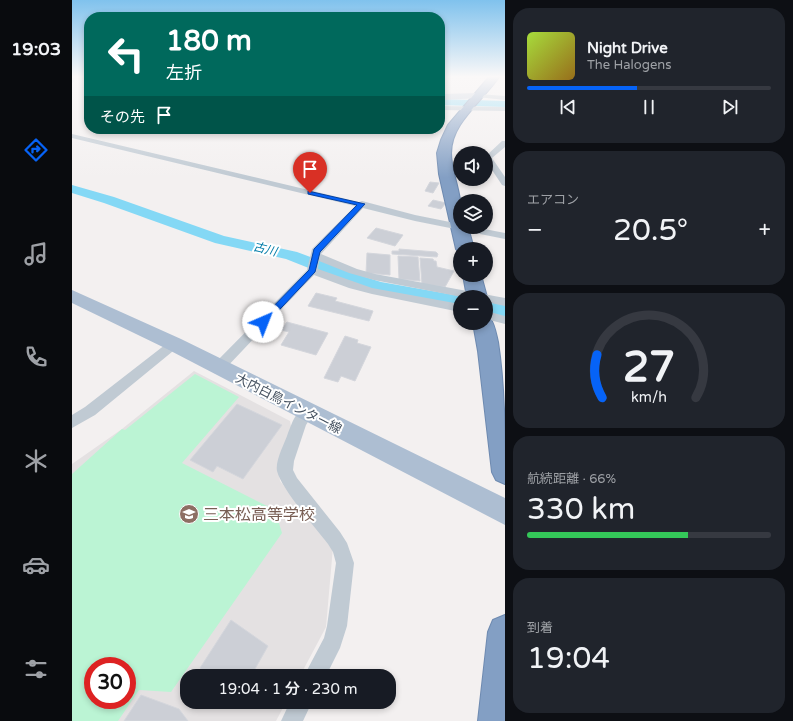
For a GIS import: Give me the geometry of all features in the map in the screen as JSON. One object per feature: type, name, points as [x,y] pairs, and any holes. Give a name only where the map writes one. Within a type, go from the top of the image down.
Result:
[{"type":"highway","points":[[453,203],[446,174],[444,153],[450,131],[464,111]]},
{"type":"highway","points":[[485,330],[505,472]]},
{"type":"highway","points":[[497,721],[505,632]]},
{"type":"main road","name":"大内白鳥インター線","points":[[72,296],[174,344],[505,512]]},
{"type":"street","points":[[74,138],[453,226]]},
{"type":"street","points":[[505,143],[501,149],[488,158],[505,183]]},
{"type":"street","points":[[219,367],[314,263],[316,251],[362,204]]},
{"type":"street","points":[[493,234],[505,236]]},
{"type":"street","points":[[314,263],[374,277],[453,292]]},
{"type":"street","points":[[314,263],[353,286],[453,307]]},
{"type":"street","points":[[493,300],[505,302]]},
{"type":"street","points":[[493,317],[505,320]]},
{"type":"street","points":[[72,422],[90,412],[174,344]]},
{"type":"street","points":[[307,412],[299,424],[286,461],[285,470],[291,483],[334,538],[341,549],[345,563],[338,626],[333,640],[318,669]]},
{"type":"street","points":[[292,721],[298,709]]},
{"type":"shaded area","name":"三本松高等学校","points":[[194,371],[290,421],[292,431],[278,466],[280,481],[333,547],[326,627],[304,669],[180,669],[180,709],[282,709],[276,721],[72,721],[72,464],[122,429]]},
{"type":"green space","name":"三本松高等学校","points":[[195,374],[239,397],[182,463],[275,510],[282,533],[187,669],[180,669],[180,679],[171,692],[139,690],[136,694],[136,657],[84,657],[84,709],[126,709],[118,721],[72,721],[72,474],[122,429],[125,430]]},
{"type":"building","points":[[430,182],[439,183],[433,193],[425,191]]},
{"type":"building","points":[[433,200],[446,203],[441,209],[428,206]]},
{"type":"building","points":[[376,228],[403,235],[395,246],[367,238]]},
{"type":"building","points":[[399,249],[436,252],[438,254],[437,257],[392,254],[392,251],[399,251]]},
{"type":"building","points":[[367,253],[390,255],[390,275],[366,273]]},
{"type":"building","points":[[398,256],[418,257],[420,281],[399,279]]},
{"type":"building","points":[[420,258],[433,259],[436,261],[437,267],[453,271],[445,287],[422,284]]},
{"type":"building","points":[[316,293],[337,298],[335,301],[373,311],[369,321],[308,306]]},
{"type":"building","points":[[287,322],[328,333],[316,355],[281,345],[289,332],[281,330]]},
{"type":"building","points":[[345,336],[358,340],[357,343],[371,347],[355,381],[341,376],[338,382],[324,378]]},
{"type":"building","points":[[237,404],[282,425],[243,479],[217,466],[213,472],[190,460]]},
{"type":"building","points":[[231,620],[268,646],[255,669],[200,668]]},
{"type":"building","points":[[141,695],[179,709],[188,721],[124,721],[132,709],[136,709],[136,703]]},
{"type":"waterway","name":"古川","points":[[72,189],[109,200],[220,240],[291,255],[350,278],[379,287],[453,300]]},
{"type":"waterway","name":"古川","points":[[493,308],[505,311]]},
{"type":"place","name":"三本松高等学校","points":[[189,514]]},
{"type":"route","points":[[263,322],[312,271],[316,251],[362,204],[310,193]]}]
